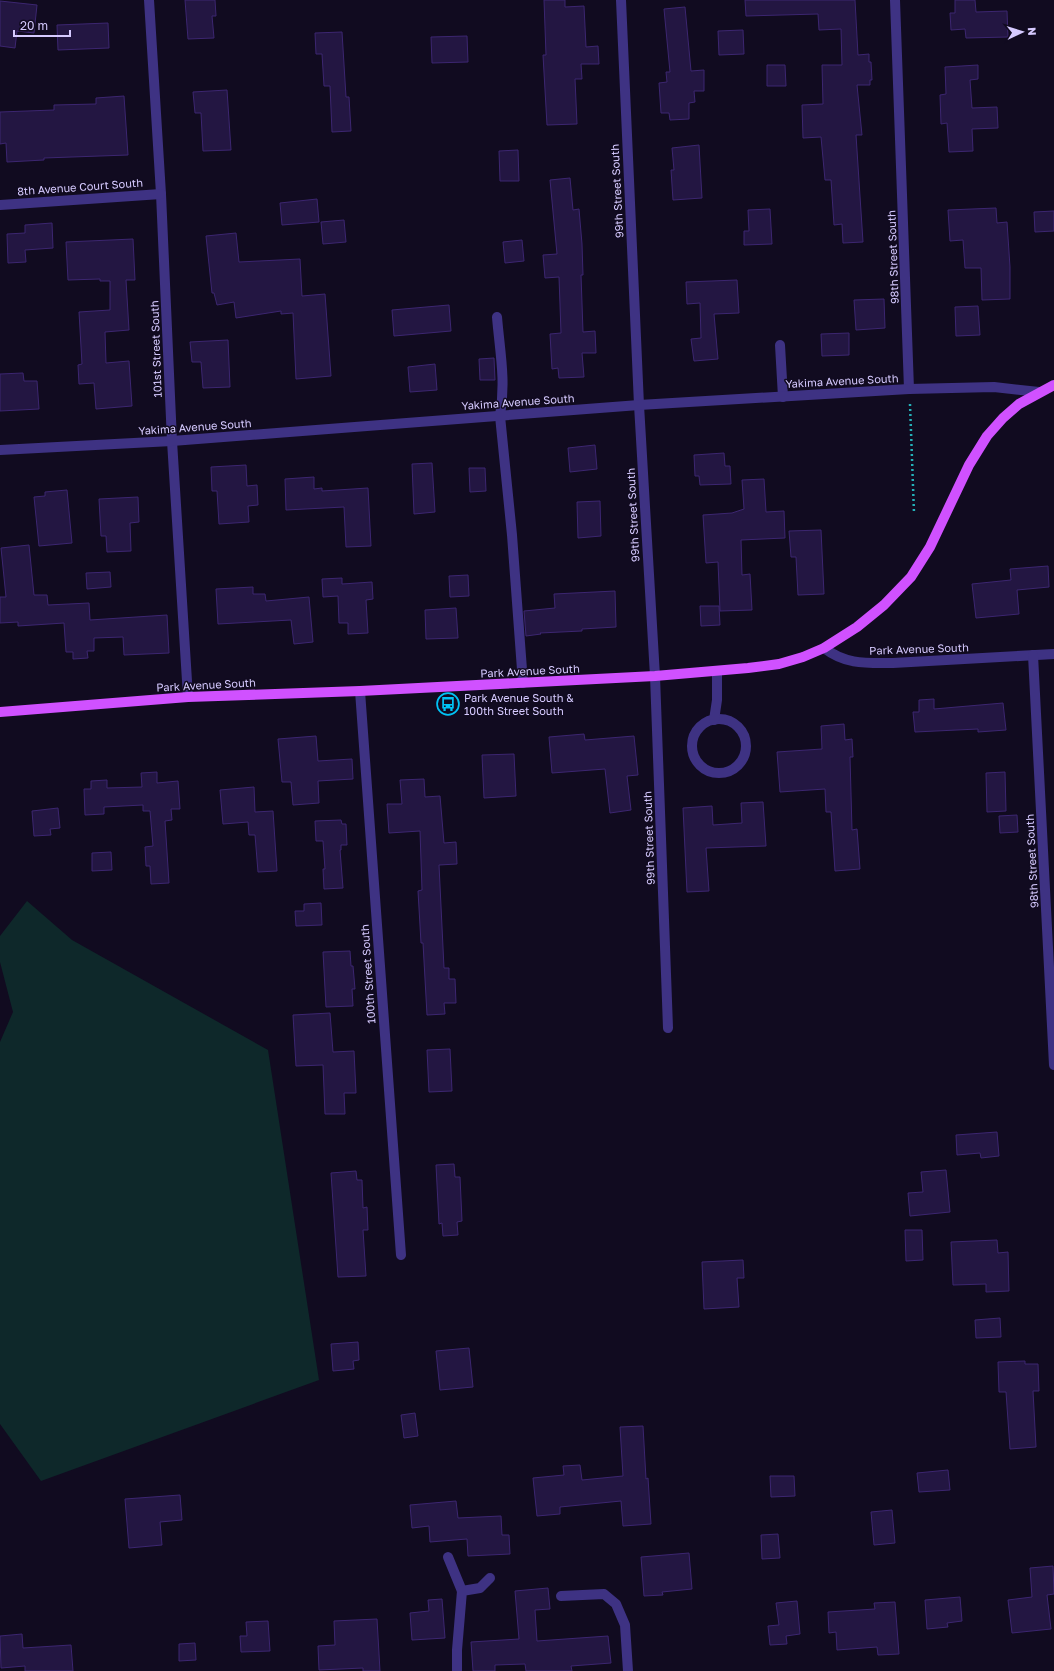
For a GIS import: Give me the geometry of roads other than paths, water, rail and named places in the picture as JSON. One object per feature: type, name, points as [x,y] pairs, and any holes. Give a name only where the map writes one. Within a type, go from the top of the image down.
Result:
[{"type":"main road","name":"Yakima Avenue South","points":[[824,648],[857,627],[878,610],[911,578],[930,547],[970,465],[987,436],[1003,418],[1019,404],[1054,385]]},
{"type":"main road","name":"Park Avenue South","points":[[0,712],[188,697],[360,691],[655,676],[779,664],[824,648]]},
{"type":"street","name":"101st Street South","points":[[149,0],[161,194],[172,441],[188,697]]},
{"type":"street","name":"99th Street South","points":[[621,0],[639,405],[655,676],[668,1028]]},
{"type":"street","name":"98th Street South","points":[[895,0],[909,389]]},
{"type":"street","name":"8th Avenue Court South","points":[[0,205],[161,194]]},
{"type":"street","points":[[497,317],[503,369],[503,399],[500,416],[512,535],[523,683]]},
{"type":"street","points":[[780,345],[783,397]]},
{"type":"street","name":"Yakima Avenue South","points":[[0,450],[172,441],[639,405],[909,389],[981,387],[1039,392]]},
{"type":"street","name":"Park Avenue South","points":[[824,648],[834,656],[849,661],[867,663],[893,663],[1054,654]]},
{"type":"street","name":"98th Street South","points":[[1033,655],[1054,1065]]},
{"type":"street","points":[[714,720],[717,700],[717,671]]},
{"type":"street","name":"100th Street South","points":[[360,691],[401,1255]]},
{"type":"street","points":[[723,719],[732,722],[742,732],[746,746],[740,763],[732,769],[715,773],[706,770],[698,764],[692,749],[692,741],[700,727],[706,722],[714,720],[723,719]]},
{"type":"street","points":[[448,1557],[462,1591],[457,1671]]},
{"type":"street","points":[[462,1591],[480,1588],[490,1578]]},
{"type":"street","points":[[561,1596],[604,1594],[616,1604],[625,1625],[628,1671]]},
{"type":"place","name":"Park Avenue South & 100th Street South","points":[[448,704]]}]
